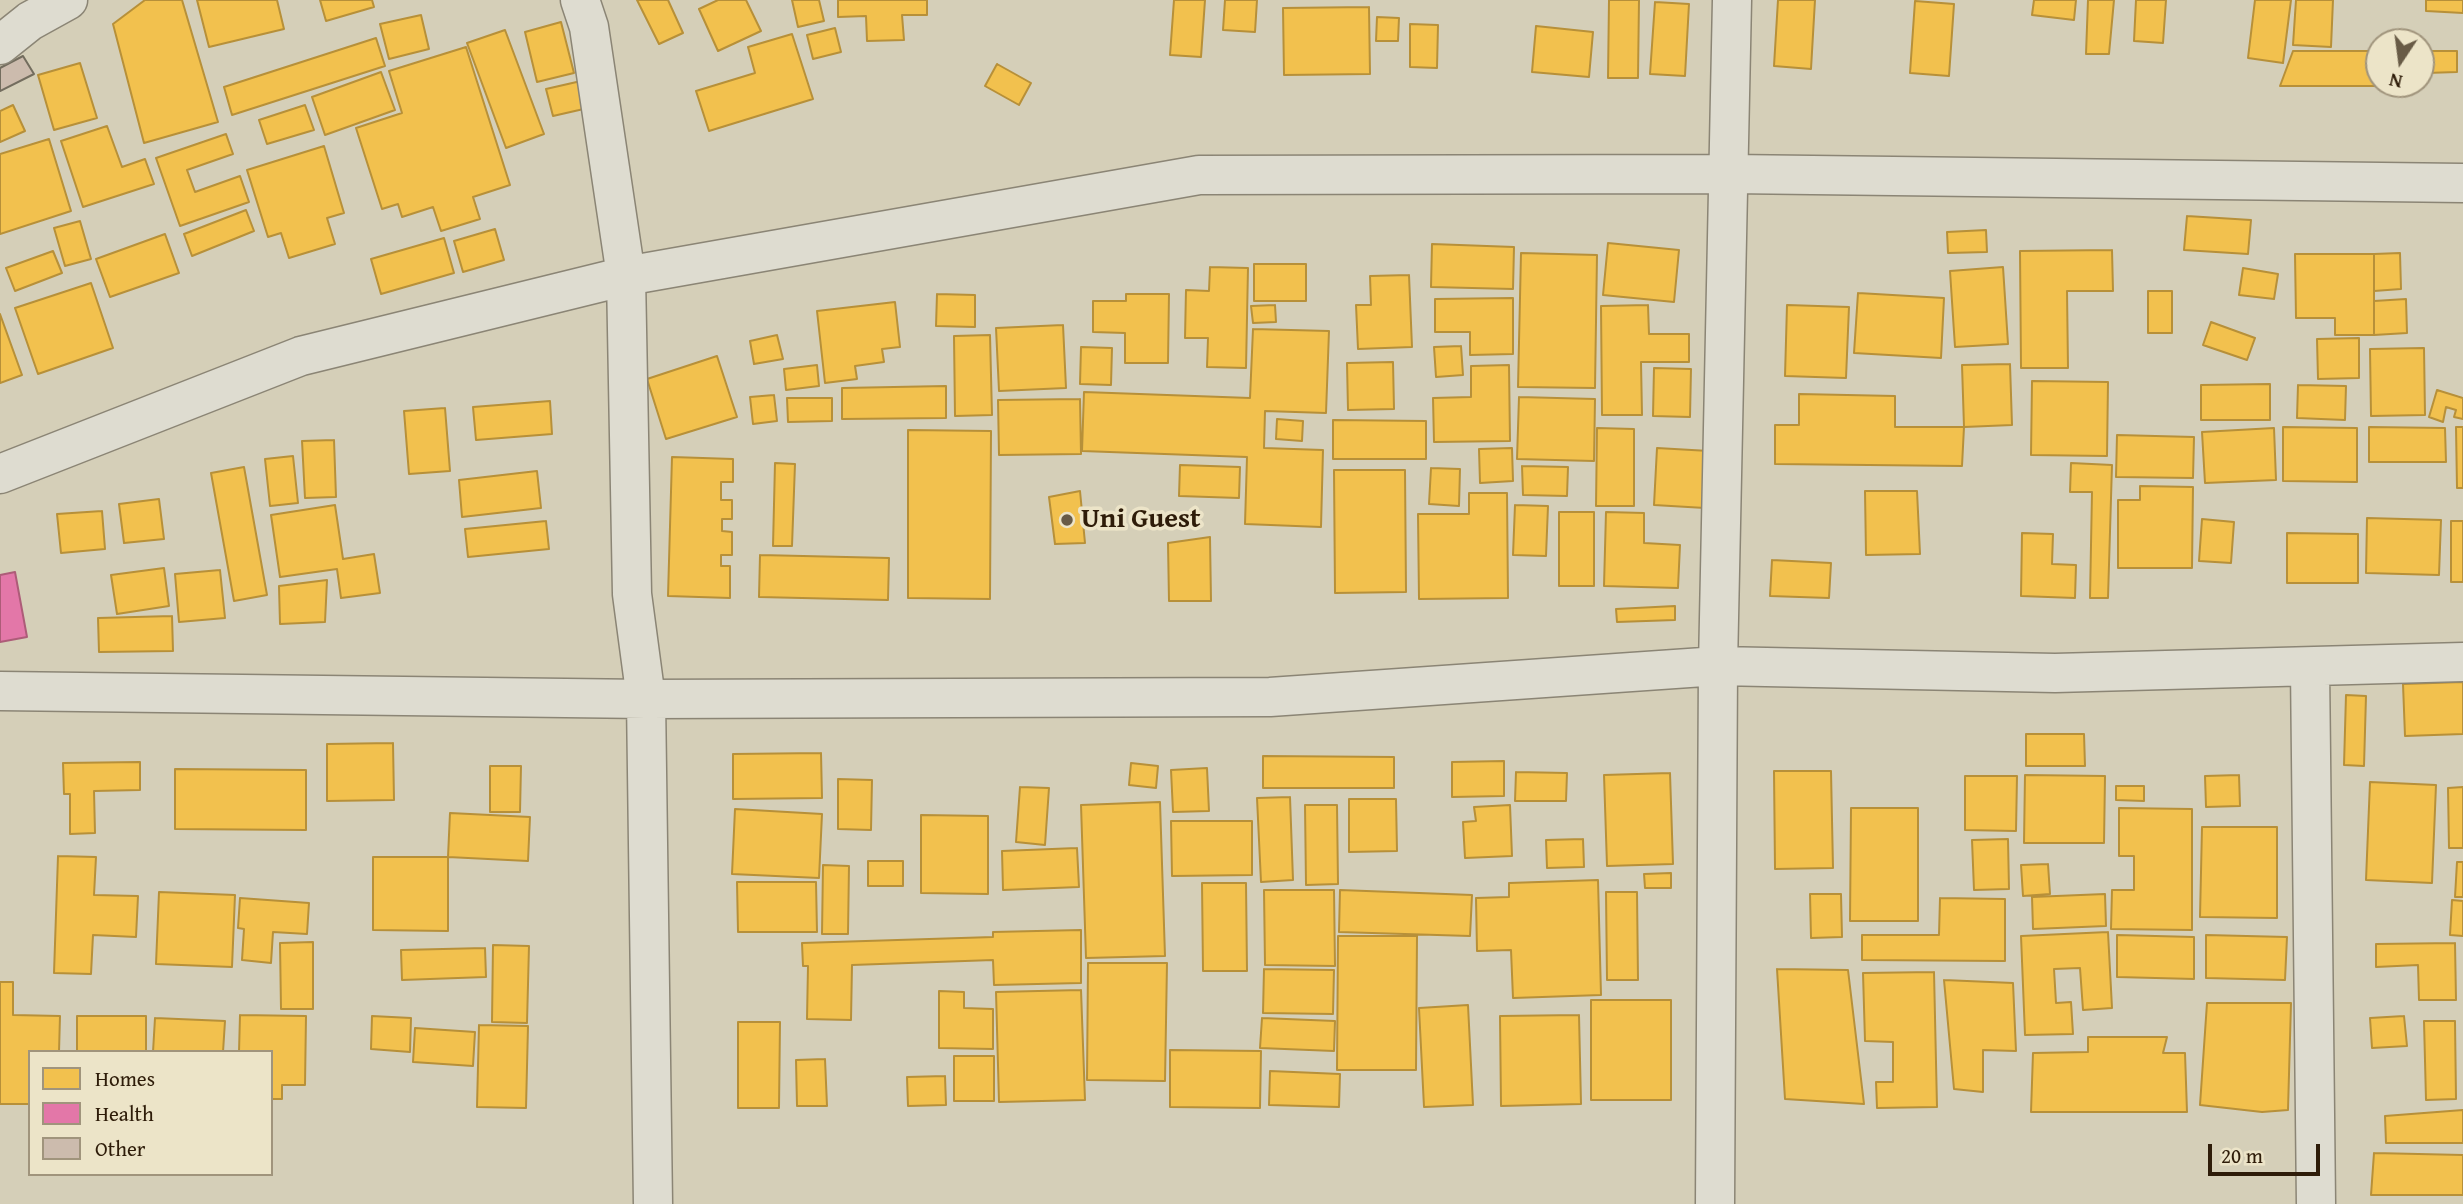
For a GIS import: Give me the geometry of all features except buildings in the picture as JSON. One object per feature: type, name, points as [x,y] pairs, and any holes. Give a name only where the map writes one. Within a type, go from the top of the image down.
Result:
[{"type":"street","points":[[0,45],[30,21],[68,0]]},
{"type":"street","points":[[580,0],[589,27],[626,276],[632,594],[646,699],[653,1204]]},
{"type":"street","points":[[1715,1204],[1718,666],[1731,174],[1732,0]]},
{"type":"street","points":[[0,474],[301,356],[626,276],[1199,175],[1731,174],[2463,183]]},
{"type":"street","points":[[0,691],[646,699],[1270,696],[1718,666],[2055,673],[2463,662]]},
{"type":"street","points":[[2310,667],[2316,1204]]},
{"type":"place","name":"Uni Guest","points":[[1067,520]]}]
